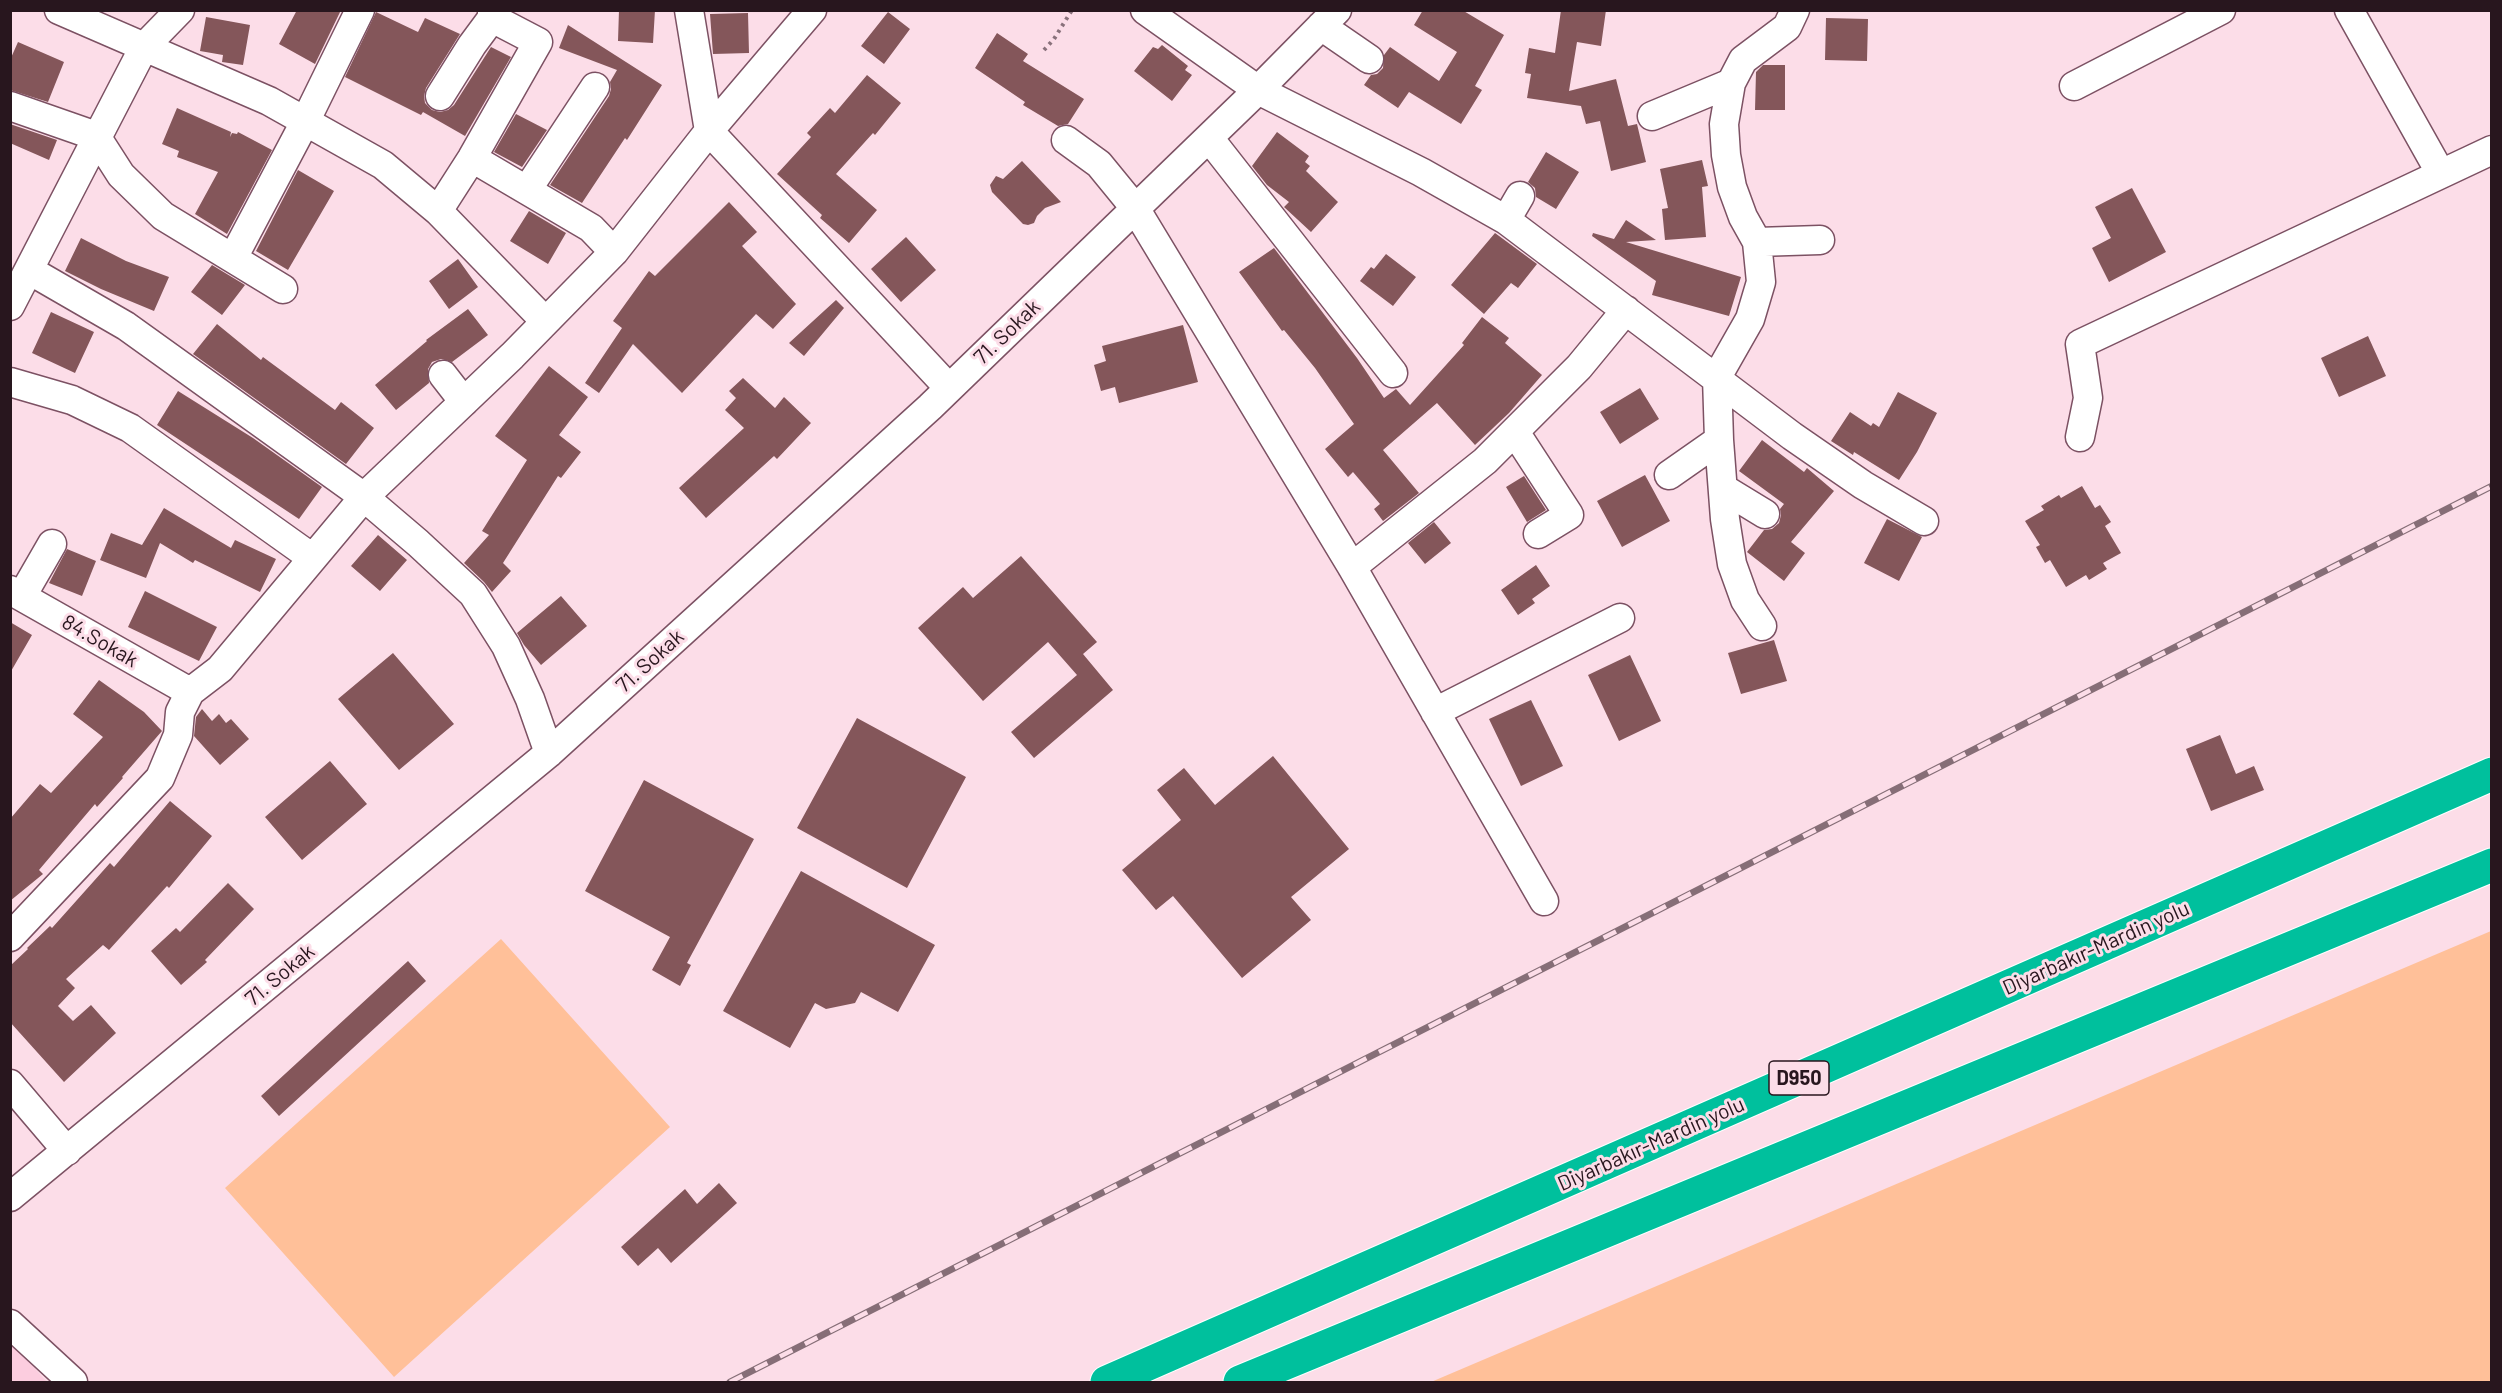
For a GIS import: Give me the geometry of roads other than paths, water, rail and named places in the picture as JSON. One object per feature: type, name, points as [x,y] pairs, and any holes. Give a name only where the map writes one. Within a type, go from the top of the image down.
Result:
[{"type":"highway","name":"Diyarbakır-Mardin yolu","points":[[1107,1383],[2492,774]]},
{"type":"highway","points":[[1240,1383],[2492,865]]},
{"type":"street","points":[[10,306],[144,47],[177,17],[180,10]]},
{"type":"street","points":[[233,258],[306,120],[360,10]]},
{"type":"street","points":[[689,10],[709,131],[949,388]]},
{"type":"street","points":[[10,937],[160,778],[178,735],[180,712],[190,692],[220,669],[311,557],[364,497],[464,402],[614,252],[709,131],[812,10]]},
{"type":"street","points":[[1145,10],[1258,90],[1421,172],[1506,220],[1801,442],[1863,485],[1924,521]]},
{"type":"street","points":[[1762,626],[1745,600],[1731,564],[1719,440],[1717,377],[1750,319],[1761,282],[1757,242],[1743,217],[1732,187],[1726,155],[1724,124],[1731,82],[1743,60],[1787,27],[1795,10]]},
{"type":"street","points":[[2074,86],[2221,10]]},
{"type":"street","points":[[2349,10],[2441,174]]},
{"type":"street","points":[[68,12],[269,101],[383,165],[438,211],[545,321]]},
{"type":"street","points":[[438,211],[472,158],[538,42],[492,14],[440,96]]},
{"type":"street","points":[[1329,18],[1369,59]]},
{"type":"street","name":"71. Sokak","points":[[10,1197],[549,753],[949,388],[1209,138],[1329,18]]},
{"type":"street","points":[[1652,116],[1731,82]]},
{"type":"street","points":[[527,190],[595,87]]},
{"type":"street","points":[[10,106],[96,136],[121,175],[163,216],[283,289]]},
{"type":"street","points":[[1209,138],[1393,373]]},
{"type":"street","points":[[1066,140],[1099,164],[1136,208],[1352,567],[1544,901]]},
{"type":"street","points":[[2080,437],[2088,398],[2080,344],[2492,150]]},
{"type":"street","points":[[472,158],[591,228],[614,252]]},
{"type":"street","points":[[1506,220],[1520,196]]},
{"type":"street","points":[[1757,242],[1820,240]]},
{"type":"street","points":[[29,270],[126,326],[364,497],[473,594],[506,646],[530,699],[549,753]]},
{"type":"street","points":[[1352,567],[1485,461],[1579,367],[1626,310]]},
{"type":"street","points":[[443,375],[464,402]]},
{"type":"street","points":[[10,382],[72,400],[130,428],[311,557]]},
{"type":"street","points":[[1515,432],[1569,515],[1538,534]]},
{"type":"street","points":[[1669,475],[1719,440]]},
{"type":"street","points":[[1724,489],[1765,514]]},
{"type":"street","points":[[16,593],[52,544]]},
{"type":"street","name":"84.Sokak","points":[[16,593],[190,692]]},
{"type":"street","points":[[1435,712],[1620,618]]},
{"type":"street","points":[[10,1084],[67,1151]]},
{"type":"street","points":[[10,1324],[73,1383]]},
{"type":"railway","points":[[730,1382],[2492,486]]}]
